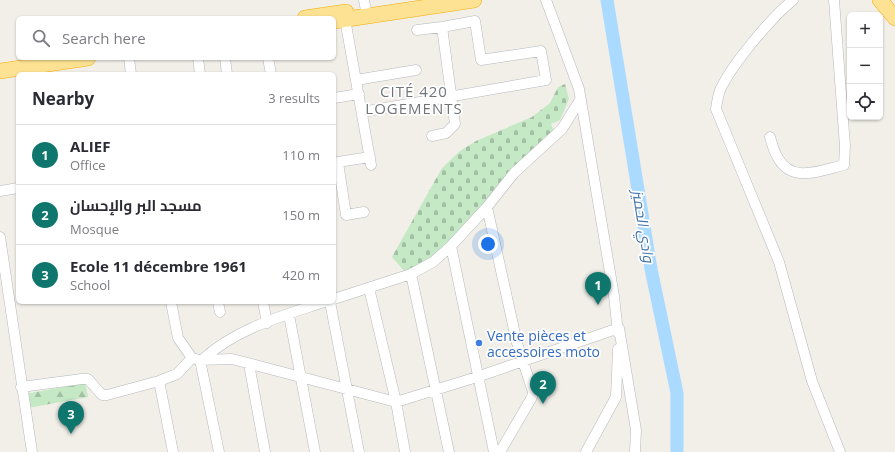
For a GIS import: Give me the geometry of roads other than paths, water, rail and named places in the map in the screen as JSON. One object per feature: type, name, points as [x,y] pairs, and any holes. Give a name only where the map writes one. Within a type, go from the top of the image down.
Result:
[{"type":"highway","points":[[317,16],[420,0]]},
{"type":"highway","points":[[340,20],[365,8],[474,0]]},
{"type":"highway","points":[[880,0],[895,18]]},
{"type":"highway","points":[[0,64],[24,60]]},
{"type":"highway","points":[[0,71],[74,60]]},
{"type":"street","points":[[546,0],[579,89],[636,430],[635,452]]},
{"type":"street","points":[[793,0],[778,12],[735,66],[720,89],[716,109],[779,262],[812,381],[840,452]]},
{"type":"street","points":[[770,137],[778,159],[793,172],[807,174],[844,165],[846,157],[834,0]]},
{"type":"street","points":[[340,20],[356,80],[371,161],[338,162],[346,215],[364,212]]},
{"type":"street","points":[[362,112],[546,80],[541,51],[481,60],[475,21],[417,30]]},
{"type":"street","points":[[432,136],[446,133],[456,124],[442,27]]},
{"type":"street","points":[[128,60],[131,72]]},
{"type":"street","points":[[198,60],[200,72]]},
{"type":"street","points":[[225,60],[227,72]]},
{"type":"street","points":[[268,60],[271,72]]},
{"type":"street","points":[[356,80],[416,70]]},
{"type":"street","points":[[336,98],[358,94]]},
{"type":"street","points":[[336,298],[411,274],[433,262],[451,246],[487,207],[514,173],[562,129],[580,100]]},
{"type":"street","points":[[0,191],[16,188]]},
{"type":"street","points":[[487,207],[523,361],[533,392],[532,397],[500,452]]},
{"type":"street","points":[[0,237],[32,452]]},
{"type":"street","points":[[451,246],[477,377],[494,452]]},
{"type":"street","points":[[411,274],[449,452]]},
{"type":"street","points":[[368,288],[396,402],[405,452]]},
{"type":"street","points":[[171,304],[178,338],[198,359],[218,452]]},
{"type":"street","points":[[263,304],[267,323]]},
{"type":"street","points":[[21,386],[74,379],[88,379],[102,395],[159,381],[177,374],[217,346],[245,332],[313,304]]},
{"type":"street","points":[[330,304],[359,452]]},
{"type":"street","points":[[289,314],[314,452]]},
{"type":"street","points":[[198,359],[232,359],[396,402],[477,377],[619,328]]},
{"type":"street","points":[[586,452],[616,397],[619,328]]},
{"type":"street","points":[[249,364],[265,452]]},
{"type":"street","points":[[159,381],[172,452]]},
{"type":"waterway","name":"وادي الحميز","points":[[607,0],[651,269],[677,393],[677,452]]},
{"type":"place","name":"ALIEF","points":[[598,305]]},
{"type":"place","name":"Vente pièces et accessoires moto","points":[[479,343]]},
{"type":"place","name":"مسجد البر والإحسان","points":[[543,404]]},
{"type":"place","name":"Ecole 11 décembre 1961","points":[[71,434]]},
{"type":"district","name":"CITÉ 420 LOGEMENTS","points":[[414,100]]}]
